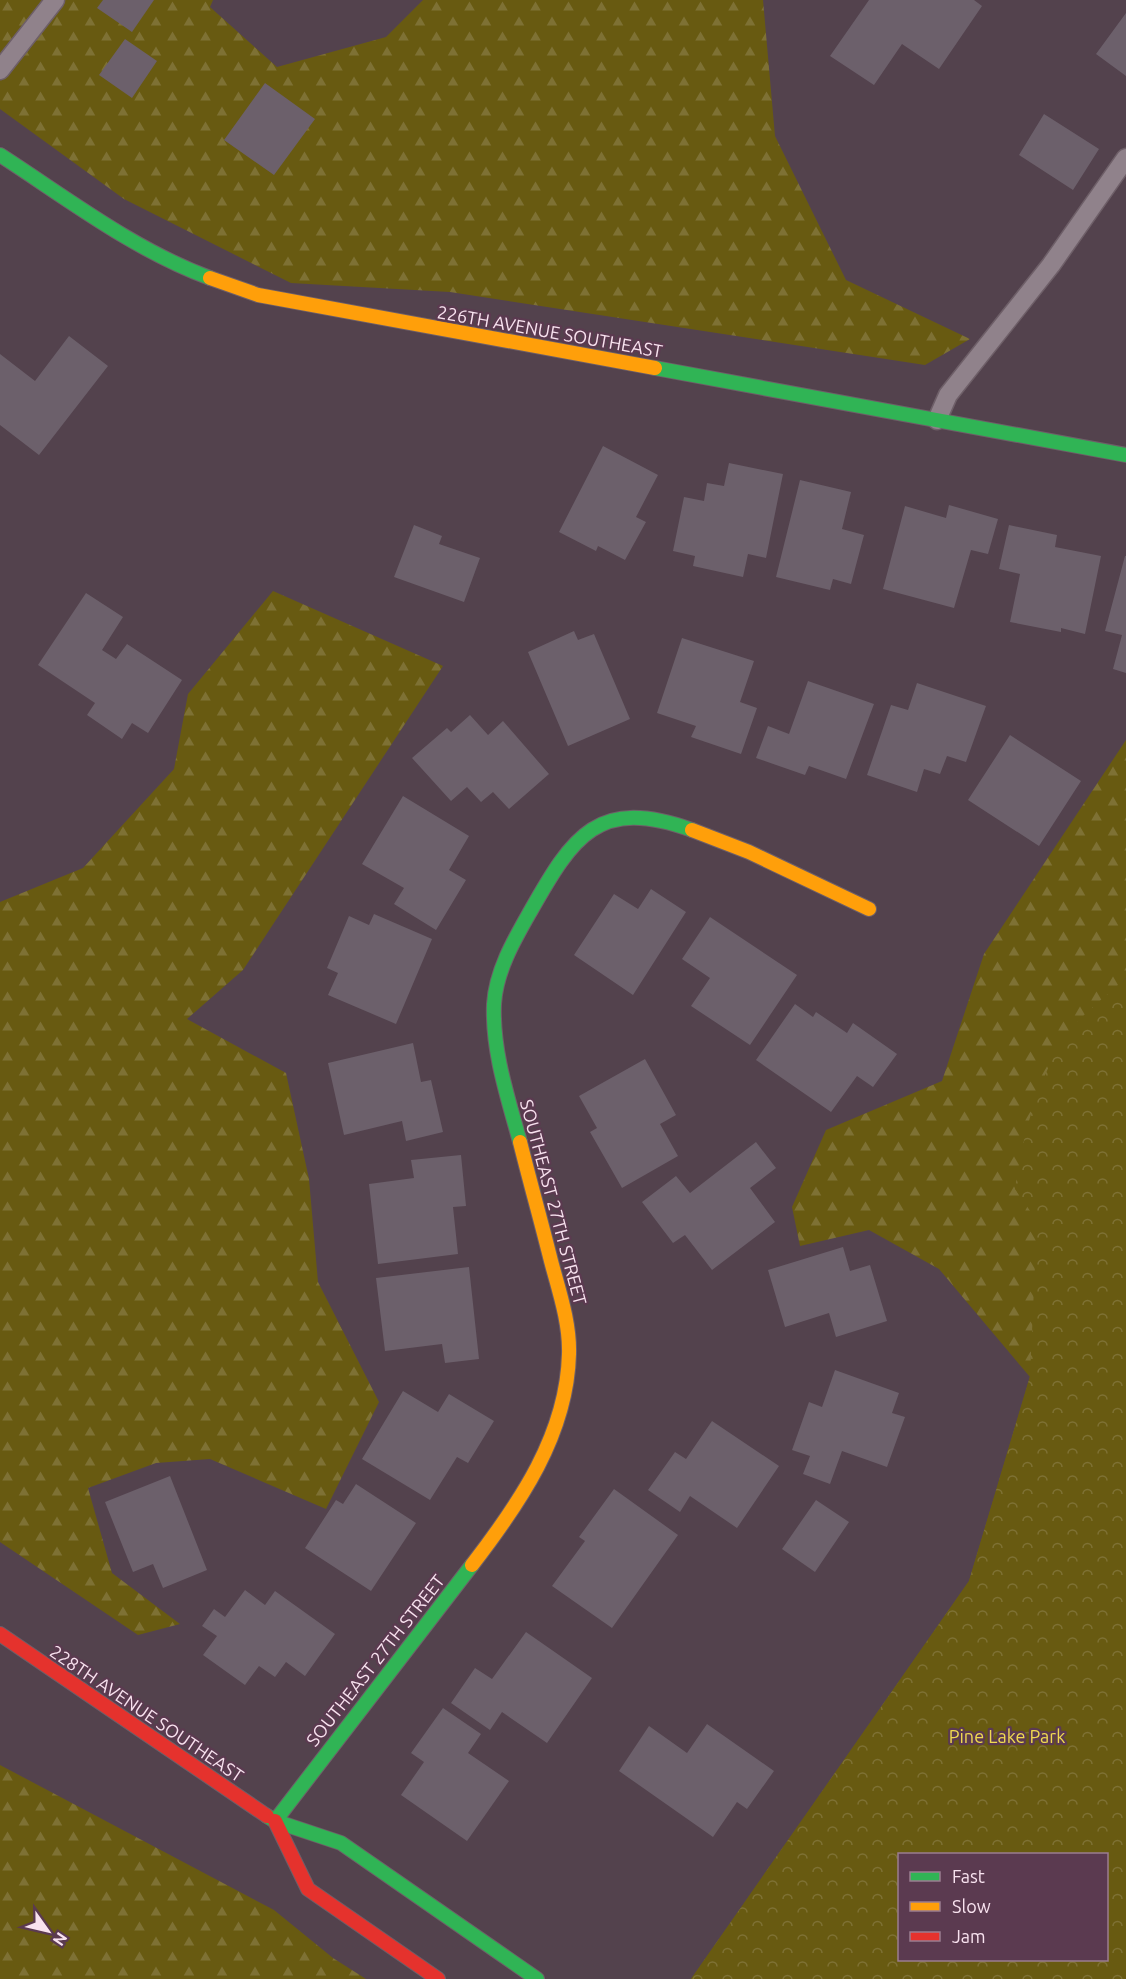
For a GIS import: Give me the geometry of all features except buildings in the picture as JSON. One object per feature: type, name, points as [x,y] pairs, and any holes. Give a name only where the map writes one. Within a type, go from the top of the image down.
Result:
[{"type":"street","name":"226TH AVENUE SOUTHEAST","points":[[0,155],[135,243],[175,265],[258,295],[1126,455]]},
{"type":"street","name":"SOUTHEAST 27TH STREET","points":[[275,1821],[514,1510],[534,1476],[560,1403],[569,1356],[566,1315],[505,1088],[495,1037],[494,1001],[501,968],[550,874],[569,845],[597,825],[630,816],[675,823],[869,909]]},
{"type":"street","name":"228TH AVENUE SOUTHEAST","points":[[0,1634],[275,1821],[341,1844],[537,1979]]},
{"type":"street","name":"228TH AVENUE SOUTHEAST","points":[[275,1821],[308,1889],[438,1979]]},
{"type":"lane","points":[[0,70],[55,0]]},
{"type":"lane","points":[[937,420],[948,395],[1051,265],[1126,158]]},
{"type":"green space","points":[[0,0],[213,0],[210,7],[277,67],[386,37],[423,0],[763,0],[775,136],[846,280],[970,339],[925,365],[450,292],[291,283],[124,199],[0,109]]},
{"type":"green space","points":[[273,591],[443,666],[243,970],[187,1019],[286,1073],[309,1179],[318,1282],[379,1402],[326,1509],[210,1459],[156,1463],[88,1488],[112,1573],[180,1624],[138,1635],[0,1542],[0,902],[83,868],[174,769],[188,694]]},
{"type":"green space","name":"Pine Lake Park","points":[[1126,740],[1126,978],[1067,1035],[1044,1166],[1126,1979],[691,1979],[969,1581],[1030,1377],[939,1269],[869,1230],[800,1246],[792,1207],[826,1130],[942,1081],[984,954]]},
{"type":"green space","name":"Pine Lake Park","points":[[1126,978],[1126,1979],[691,1979],[969,1581],[1030,1376],[1037,1221],[1015,1189],[1022,1149],[1032,1110],[1046,1072],[1066,1036],[1086,1014]]},
{"type":"green space","points":[[0,1765],[274,1910],[333,1958],[366,1979],[0,1979]]},
{"type":"traffic: fast","points":[[0,155],[128,238],[210,278]]},
{"type":"traffic: fast","points":[[655,368],[1126,455]]},
{"type":"traffic: fast","points":[[520,1142],[498,1057],[494,1022],[495,992],[507,956],[545,885],[575,844],[592,830],[611,821],[633,818],[660,821],[692,830]]},
{"type":"traffic: fast","points":[[275,1821],[472,1565]]},
{"type":"traffic: fast","points":[[267,1816],[275,1821],[341,1843],[537,1979]]},
{"type":"traffic: slow","points":[[210,278],[258,295],[655,368]]},
{"type":"traffic: slow","points":[[692,830],[749,852],[869,909]]},
{"type":"traffic: slow","points":[[472,1565],[507,1518],[537,1467],[560,1413],[566,1384],[569,1354],[566,1319],[520,1142]]},
{"type":"traffic: jam","points":[[0,1634],[267,1816]]},
{"type":"traffic: jam","points":[[275,1821],[308,1889],[438,1979]]}]
